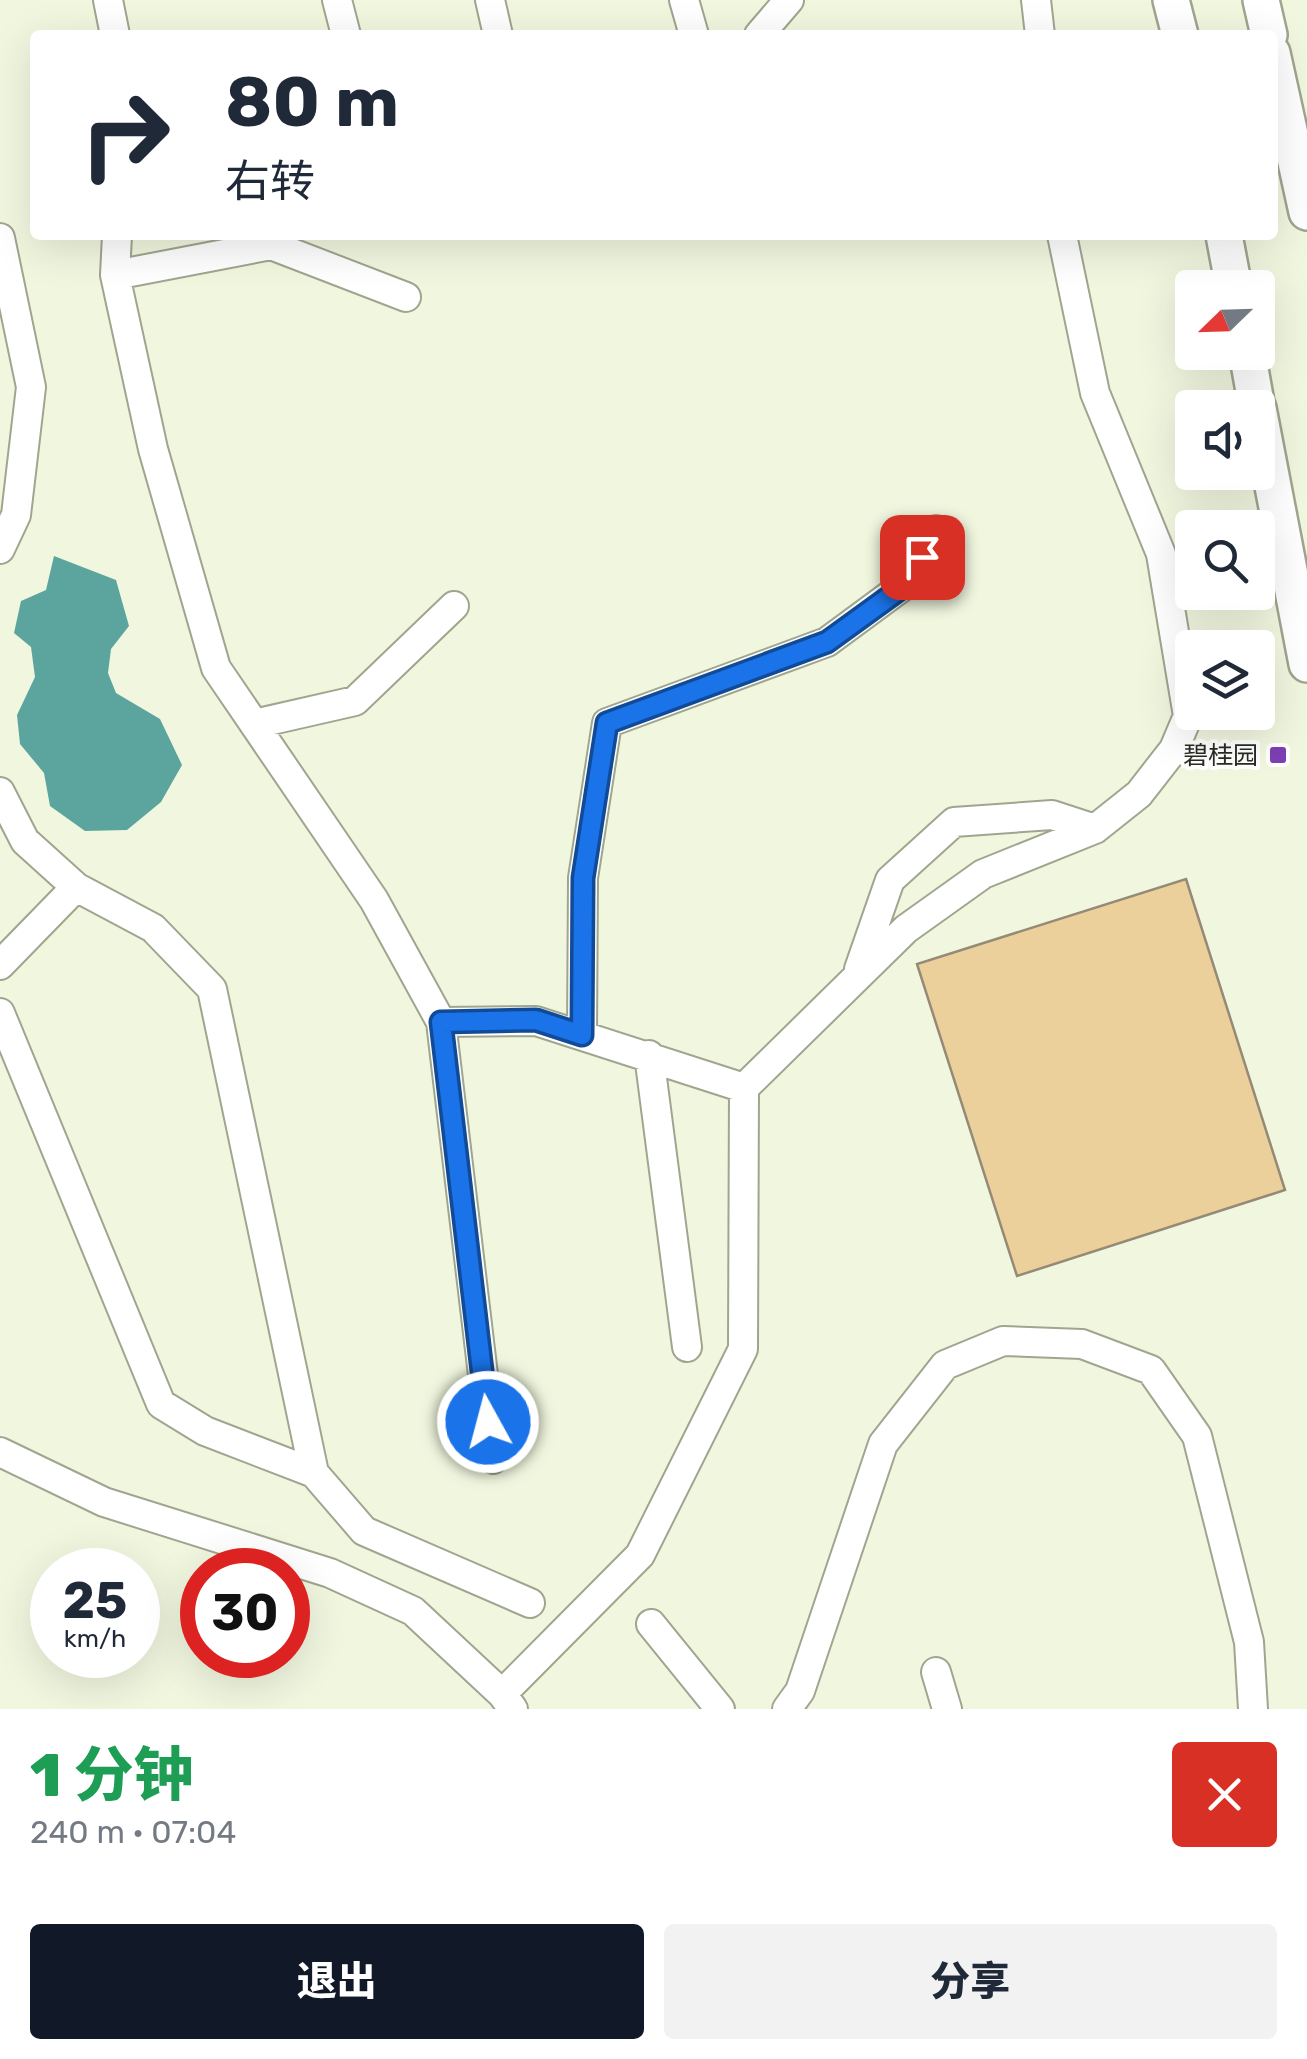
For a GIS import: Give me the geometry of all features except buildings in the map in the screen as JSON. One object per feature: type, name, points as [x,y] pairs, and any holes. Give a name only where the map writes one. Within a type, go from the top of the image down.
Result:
[{"type":"street","points":[[108,0],[113,30]]},
{"type":"street","points":[[337,0],[345,30]]},
{"type":"street","points":[[490,0],[497,30]]},
{"type":"street","points":[[684,0],[693,30]]},
{"type":"street","points":[[763,30],[789,0]]},
{"type":"street","points":[[1036,0],[1039,30]]},
{"type":"street","points":[[1172,0],[1179,30]]},
{"type":"street","points":[[1261,0],[1267,30]]},
{"type":"street","points":[[1278,80],[1307,212]]},
{"type":"street","points":[[0,238],[32,387],[0,549]]},
{"type":"street","points":[[117,240],[115,276],[153,450],[216,668],[374,900],[441,1022],[493,1458]]},
{"type":"street","points":[[0,1452],[104,1502],[330,1573],[413,1611],[508,1701],[640,1555],[742,1349],[744,1088],[906,930],[983,874],[1095,830],[1140,794],[1174,749],[1188,716],[1162,554],[1095,394],[1063,240]]},
{"type":"street","points":[[1225,240],[1231,270]]},
{"type":"street","points":[[115,276],[271,244],[406,297]]},
{"type":"street","points":[[1273,490],[1307,664]]},
{"type":"street","points":[[582,1035],[583,878],[607,723],[827,642],[907,584],[936,530]]},
{"type":"street","points":[[254,724],[356,700],[454,606]]},
{"type":"street","points":[[0,792],[25,842],[76,888],[153,928],[212,990],[314,1472]]},
{"type":"street","points":[[856,977],[890,880],[954,822],[1052,815],[1095,830]]},
{"type":"street","points":[[0,964],[76,888]]},
{"type":"street","points":[[0,1013],[161,1404],[206,1431],[314,1472],[364,1530],[530,1603]]},
{"type":"street","points":[[441,1022],[536,1020],[744,1088]]},
{"type":"street","points":[[649,1055],[688,1347]]},
{"type":"street","points":[[788,1709],[800,1691],[883,1444],[945,1364],[1003,1341],[1082,1344],[1151,1370],[1197,1436],[1249,1642],[1252,1709]]},
{"type":"street","points":[[651,1624],[720,1709]]},
{"type":"street","points":[[936,1672],[947,1709]]},
{"type":"water","points":[[54,556],[116,580],[129,626],[111,649],[108,673],[116,693],[160,719],[182,765],[161,802],[127,830],[85,831],[50,806],[44,773],[20,744],[17,715],[35,677],[31,647],[14,633],[21,601],[46,590]]},
{"type":"place","name":"碧桂园","points":[[1278,755]]},
{"type":"route","points":[[488,1422],[441,1022],[536,1020],[582,1035],[583,878],[607,723],[827,642],[907,584],[922,557]]}]
